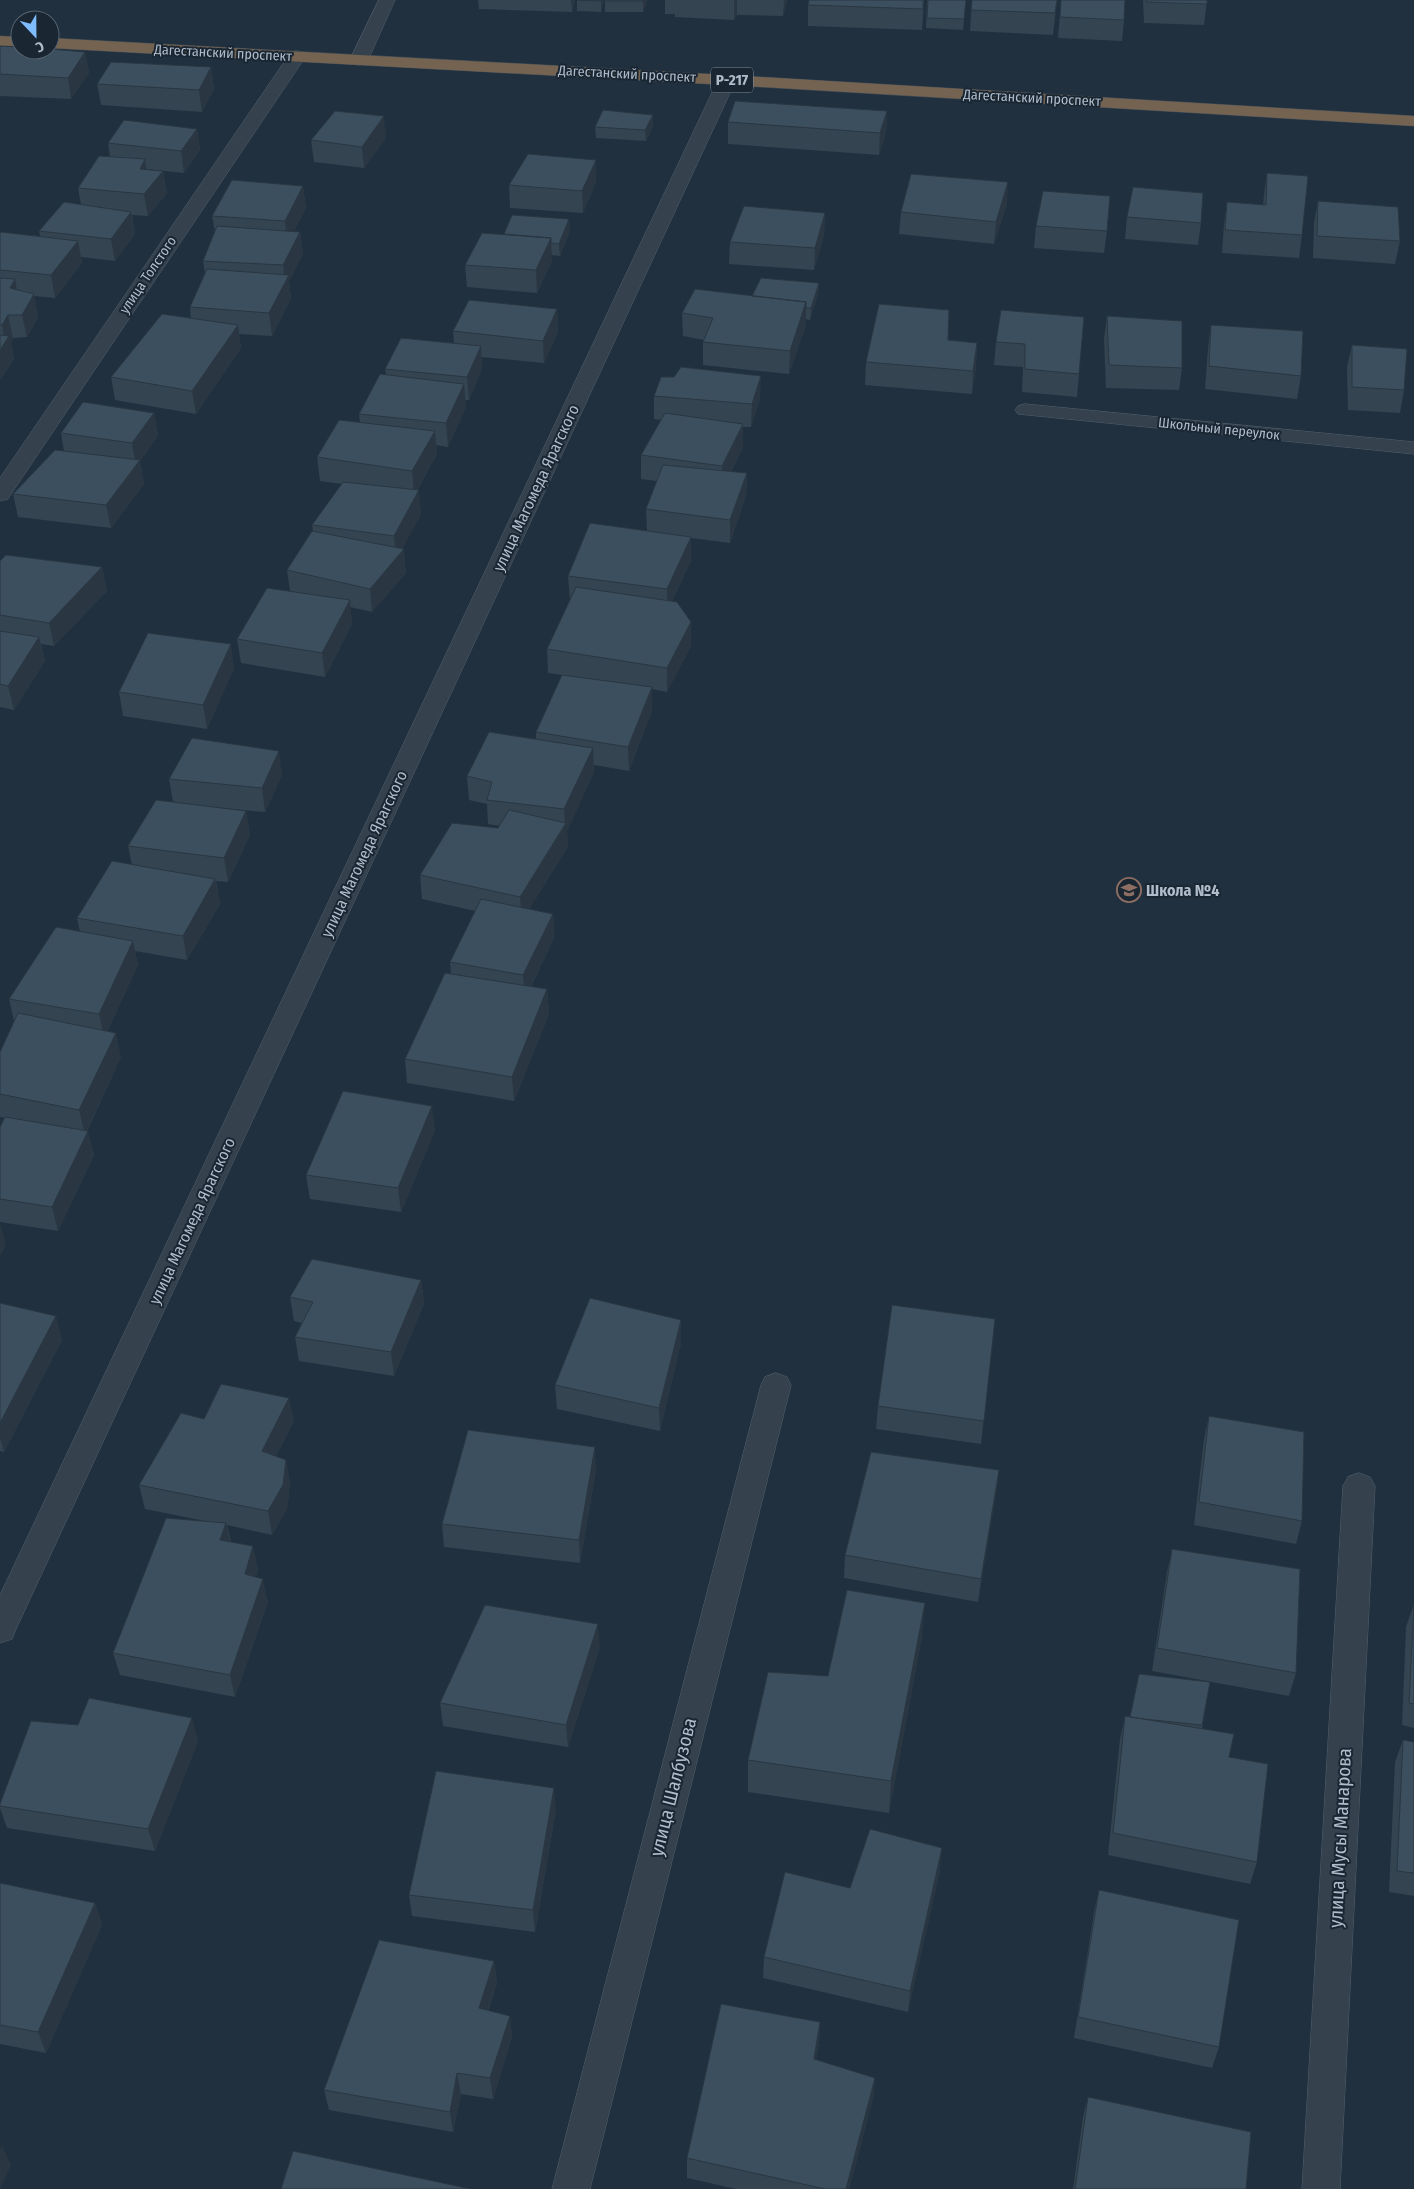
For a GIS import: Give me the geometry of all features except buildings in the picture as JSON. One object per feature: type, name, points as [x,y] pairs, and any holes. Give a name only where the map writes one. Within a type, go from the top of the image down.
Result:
[{"type":"highway","name":"Дагестанский проспект","points":[[60,44],[728,80],[1414,121]]},
{"type":"street","points":[[359,60],[387,0]]},
{"type":"street","name":"улица Толстого","points":[[0,494],[297,56]]},
{"type":"street","name":"улица Магомеда Ярагского","points":[[0,1629],[728,80]]},
{"type":"street","name":"Школьный переулок","points":[[1025,410],[1414,448]]},
{"type":"street","name":"улица Шалбузова","points":[[571,2189],[776,1385]]},
{"type":"street","name":"улица Мусы Манарова","points":[[1321,2189],[1359,1486]]},
{"type":"place","name":"Школа №4","points":[[1129,890]]}]
